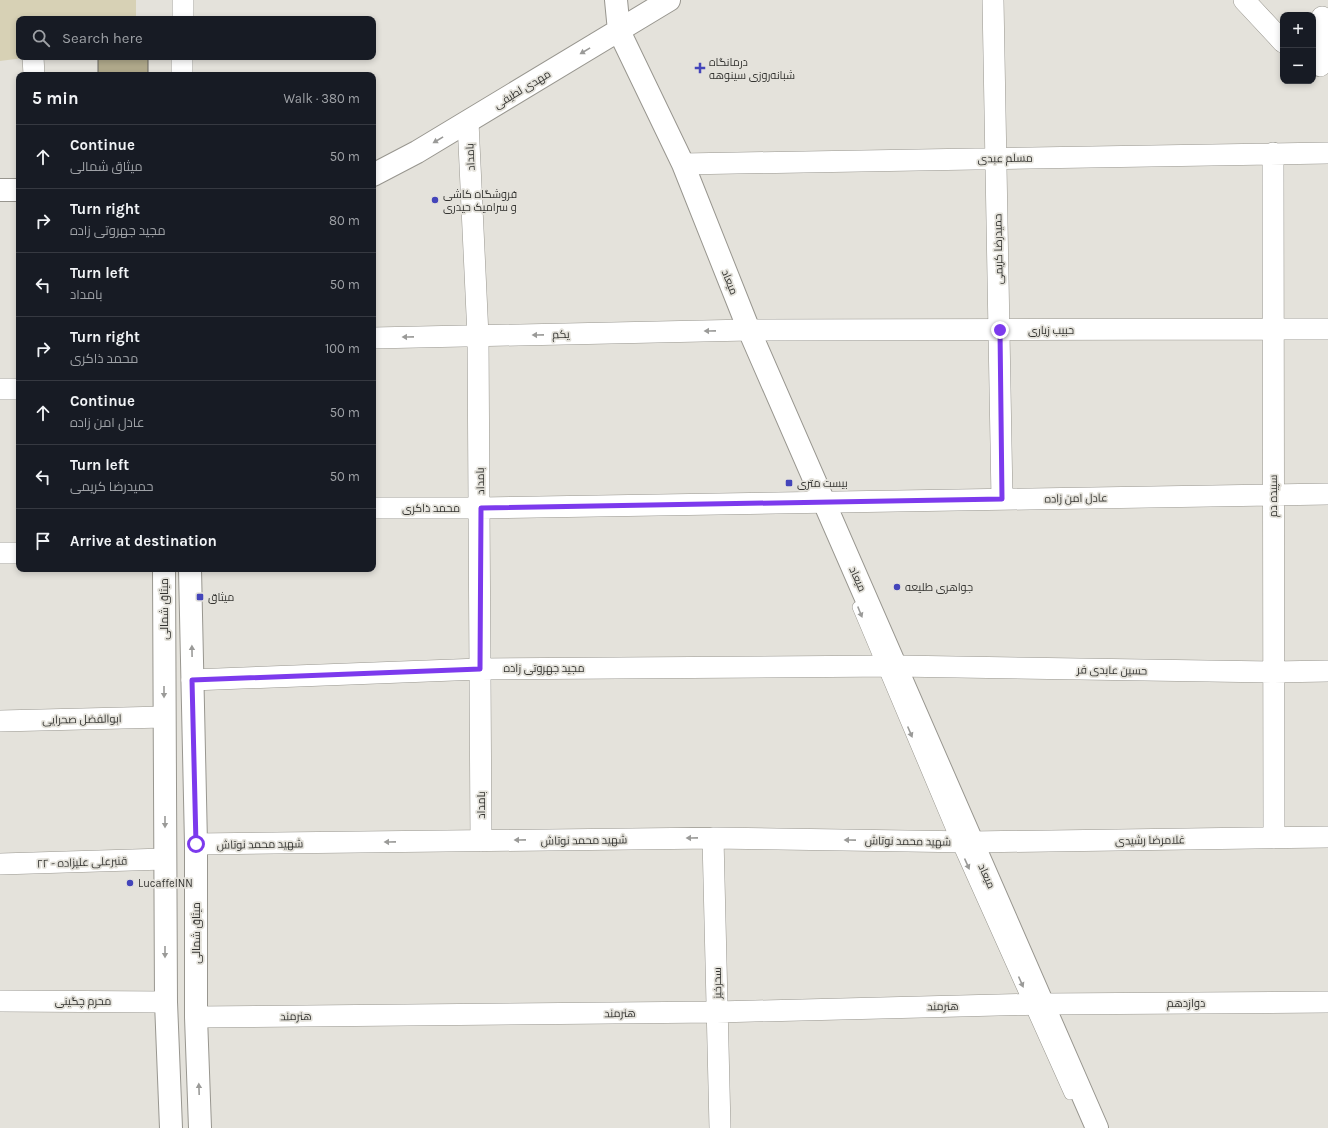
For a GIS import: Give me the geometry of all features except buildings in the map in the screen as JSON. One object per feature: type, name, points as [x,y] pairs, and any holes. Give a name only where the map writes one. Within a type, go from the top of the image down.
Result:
[{"type":"main road","points":[[616,0],[622,38]]},
{"type":"main road","name":"مهدی لطیفی","points":[[376,173],[622,38],[669,0]]},
{"type":"main road","name":"میعاد","points":[[622,38],[683,164],[745,330],[965,842],[1037,1004],[1097,1128]]},
{"type":"main road","points":[[0,190],[16,190]]},
{"type":"main road","name":"میثاق شمالی","points":[[164,572],[166,1002],[171,1128]]},
{"type":"main road","name":"میثاق شمالی","points":[[190,572],[196,844],[196,1017],[200,1128]]},
{"type":"street","points":[[183,0],[183,16]]},
{"type":"street","name":"حمیدرضا کریمی","points":[[994,0],[1002,499]]},
{"type":"street","points":[[1244,0],[1280,39]]},
{"type":"street","points":[[1320,65],[1322,17]]},
{"type":"street","points":[[33,60],[34,72]]},
{"type":"street","points":[[182,60],[182,72]]},
{"type":"street","name":"بامداد","points":[[468,122],[478,336],[481,508],[481,841]]},
{"type":"street","name":"مسلم عبدی","points":[[683,164],[1328,152]]},
{"type":"street","name":"سپیده دم","points":[[1273,154],[1274,838]]},
{"type":"street","name":"حبیب زیاری","points":[[745,330],[1328,329]]},
{"type":"street","name":"یکم","points":[[376,338],[745,330]]},
{"type":"street","points":[[0,389],[16,389]]},
{"type":"street","name":"عادل امن زاده","points":[[820,502],[1328,494]]},
{"type":"street","name":"محمد ذاکری","points":[[376,508],[481,508],[820,502]]},
{"type":"street","points":[[0,553],[16,553]]},
{"type":"street","name":"حسین عابدی‌ فر","points":[[889,666],[1274,672],[1328,671]]},
{"type":"street","name":"مجید جهروتی زاده","points":[[192,680],[480,669],[889,666]]},
{"type":"street","name":"ابوالفضل صحرایی","points":[[0,721],[164,717]]},
{"type":"street","name":"غلامرضا رشیدی","points":[[965,842],[1328,837]]},
{"type":"street","name":"شهید محمد نوتاش","points":[[196,844],[713,838],[965,842]]},
{"type":"street","name":"سحرخیز","points":[[713,838],[720,1128]]},
{"type":"street","name":"قنبرعلی علیزاده - ۲۲","points":[[0,864],[165,859]]},
{"type":"street","name":"محرم چگینی","points":[[0,1001],[166,1002]]},
{"type":"street","name":"دوازدهم","points":[[1037,1004],[1328,1002]]},
{"type":"street","name":"هنرمند","points":[[196,1017],[717,1012],[1037,1004]]},
{"type":"lane","points":[[622,38],[745,330]]},
{"type":"lane","points":[[1037,1004],[1085,1128]]},
{"type":"shaded area","points":[[0,0],[136,0],[136,16],[16,16],[16,59],[0,61]]},
{"type":"place","name":"درمانگاه شبانه‌روزی سینوهه","points":[[700,68]]},
{"type":"place","name":"فروشگاه کاشی و سرامیک حیدری","points":[[435,200]]},
{"type":"place","name":"بیست متری","points":[[789,483]]},
{"type":"place","name":"جواهری طلیعه","points":[[897,587]]},
{"type":"place","name":"میثاق","points":[[200,597]]},
{"type":"place","name":"LucaffeINN","points":[[130,883]]},
{"type":"route","points":[[196,844],[192,680],[480,669],[481,508],[1002,499],[1000,330]]}]
